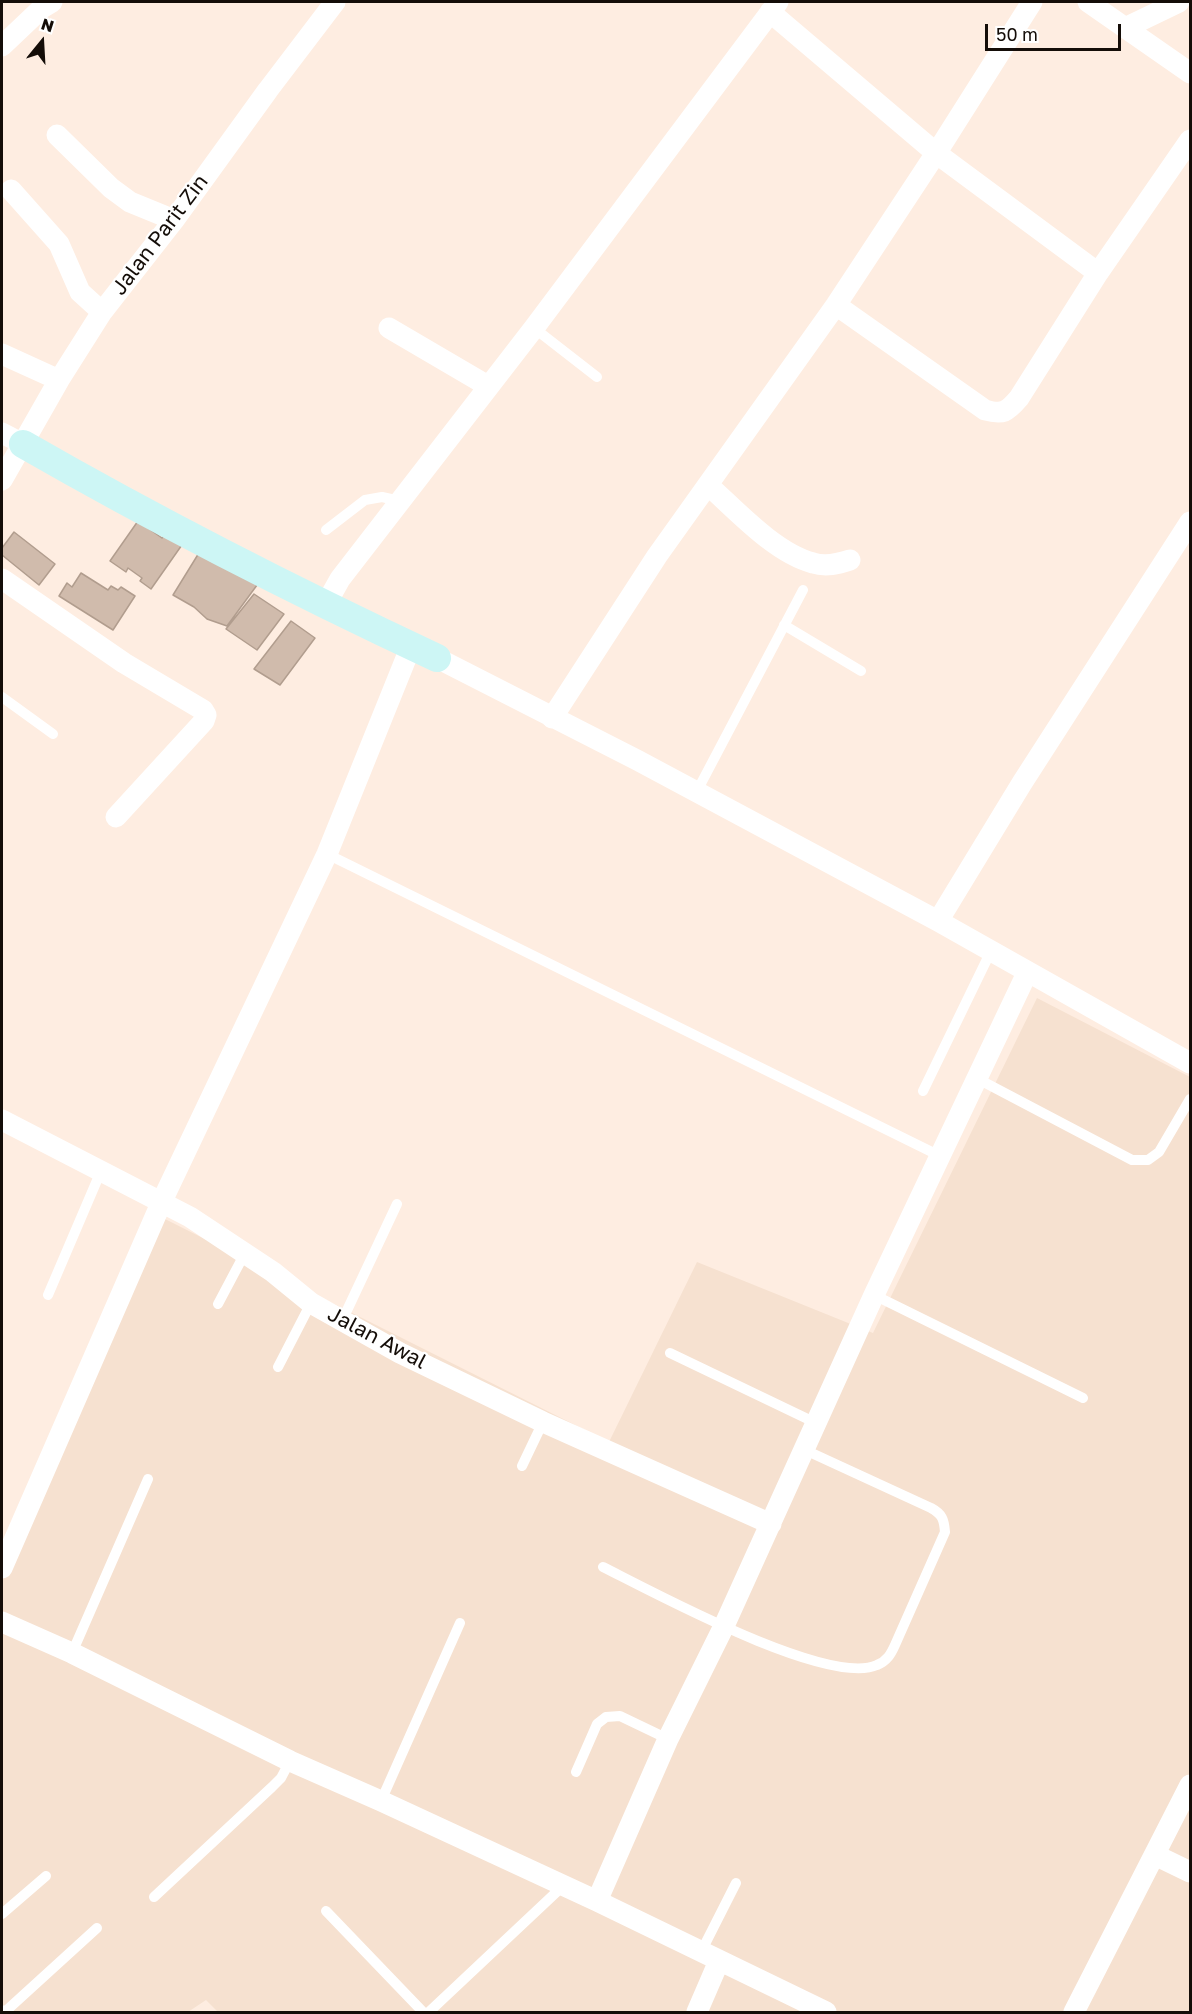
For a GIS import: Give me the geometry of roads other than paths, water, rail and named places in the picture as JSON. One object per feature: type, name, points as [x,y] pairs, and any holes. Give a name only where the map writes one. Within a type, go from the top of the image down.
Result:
[{"type":"street","points":[[2,46],[42,8],[52,2]]},
{"type":"street","points":[[552,718],[657,556],[836,305],[1032,2]]},
{"type":"street","points":[[1088,2],[1191,73]]},
{"type":"street","points":[[1125,27],[1179,2]]},
{"type":"street","name":"Jalan Parit Zin","points":[[2,480],[12,438],[59,380],[102,312],[174,220],[328,4]]},
{"type":"street","points":[[334,590],[534,328],[774,7],[936,153],[1098,273]]},
{"type":"street","points":[[57,135],[111,188],[130,202],[174,220]]},
{"type":"street","points":[[836,305],[985,410],[995,413],[1003,412],[1019,398],[1098,273],[1191,140]]},
{"type":"street","points":[[11,190],[59,244],[80,292],[102,312]]},
{"type":"street","points":[[389,328],[488,386]]},
{"type":"street","points":[[2,354],[59,380]]},
{"type":"street","points":[[12,438],[124,502],[334,590],[425,652],[637,760],[938,921],[1191,1063]]},
{"type":"street","points":[[708,485],[764,535],[795,557],[815,564],[835,565],[850,560]]},
{"type":"street","points":[[938,921],[1022,783],[1191,522]]},
{"type":"street","points":[[2,579],[124,663],[203,710],[206,715],[204,721],[116,817]]},
{"type":"street","points":[[2,1568],[162,1201],[332,856],[425,652]]},
{"type":"street","points":[[597,1901],[668,1738],[724,1626],[874,1295],[1027,973]]},
{"type":"street","name":"Jalan Awal","points":[[2,1120],[190,1217],[245,1253],[311,1303],[400,1353],[543,1422],[771,1524]]},
{"type":"street","points":[[2,1622],[72,1653],[290,1761],[381,1800],[564,1885],[826,2013]]},
{"type":"street","points":[[1074,2013],[1191,1785]]},
{"type":"street","points":[[1155,1855],[1191,1872]]},
{"type":"street","points":[[697,2013],[710,1957]]},
{"type":"lane","points":[[534,328],[597,377]]},
{"type":"lane","points":[[326,530],[365,500],[382,497],[400,501]]},
{"type":"lane","points":[[696,793],[803,590]]},
{"type":"lane","points":[[784,625],[861,671]]},
{"type":"lane","points":[[2,697],[53,734]]},
{"type":"lane","points":[[332,856],[940,1156]]},
{"type":"lane","points":[[923,1091],[991,951]]},
{"type":"lane","points":[[978,1079],[1132,1160],[1148,1160],[1159,1152],[1191,1099]]},
{"type":"lane","points":[[48,1295],[102,1171]]},
{"type":"lane","points":[[342,1321],[397,1204]]},
{"type":"lane","points":[[218,1304],[245,1253]]},
{"type":"lane","points":[[874,1295],[1083,1398]]},
{"type":"lane","points":[[278,1367],[311,1303]]},
{"type":"lane","points":[[670,1353],[816,1423]]},
{"type":"lane","points":[[522,1466],[543,1422]]},
{"type":"lane","points":[[603,1567],[778,1650],[848,1668],[876,1666],[889,1657],[895,1645],[945,1532],[944,1519],[940,1513],[931,1508],[805,1450]]},
{"type":"lane","points":[[72,1653],[148,1479]]},
{"type":"lane","points":[[381,1800],[460,1623]]},
{"type":"lane","points":[[576,1772],[597,1724],[606,1717],[621,1716],[668,1738]]},
{"type":"lane","points":[[154,1897],[281,1778],[290,1761]]},
{"type":"lane","points":[[2,1914],[46,1876]]},
{"type":"lane","points":[[710,1957],[736,1883]]},
{"type":"lane","points":[[429,2013],[564,1885]]},
{"type":"lane","points":[[326,1911],[423,2013]]},
{"type":"lane","points":[[2,2011],[7,2010],[97,1928]]}]
